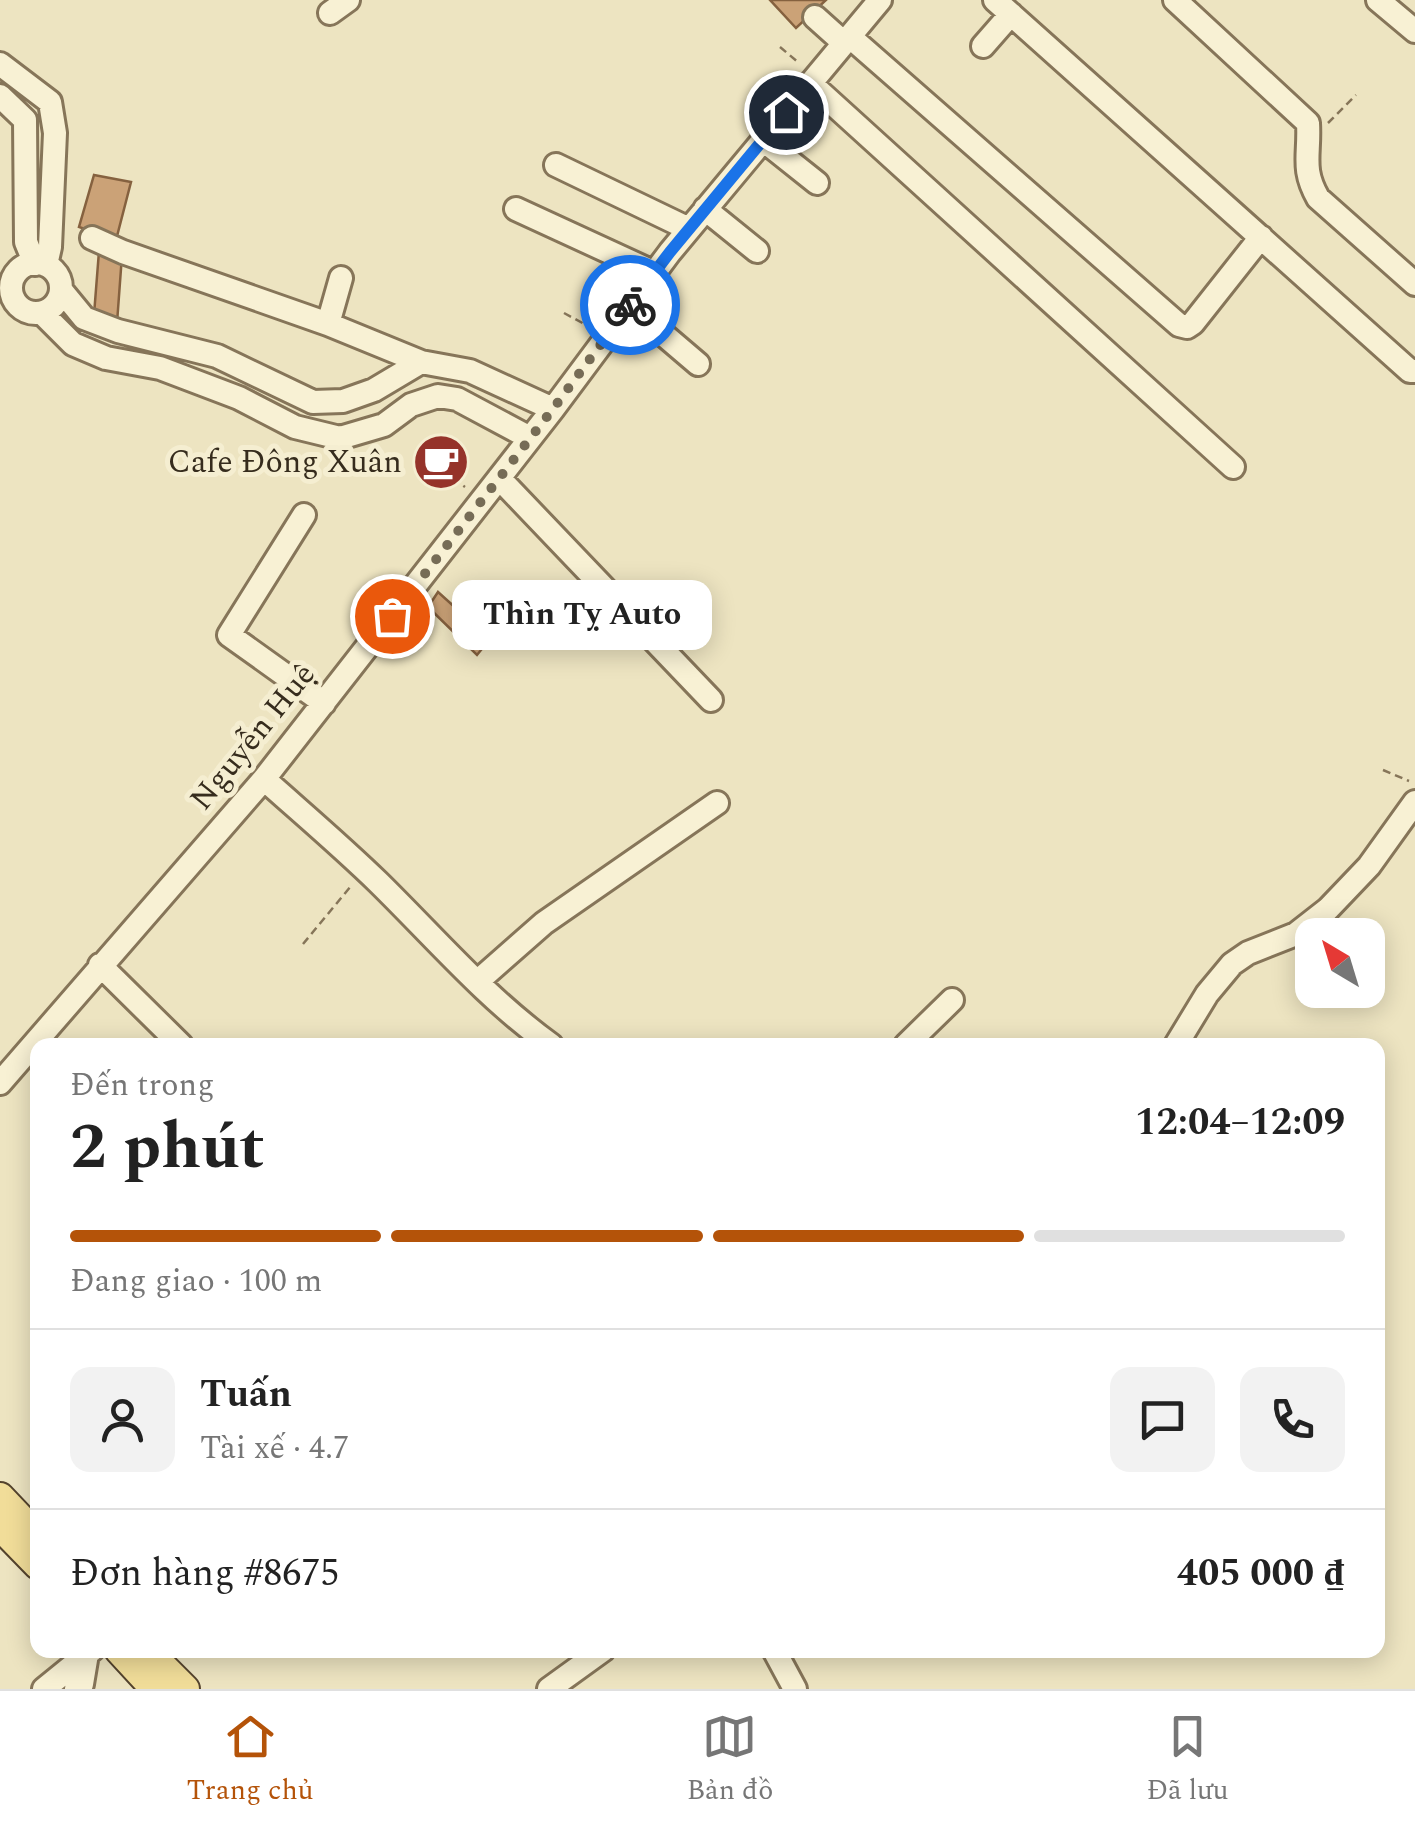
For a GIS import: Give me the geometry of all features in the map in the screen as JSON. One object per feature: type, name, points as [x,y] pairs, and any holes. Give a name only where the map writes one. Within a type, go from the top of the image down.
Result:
[{"type":"main road","points":[[0,1497],[30,1529]]},
{"type":"main road","points":[[0,1526],[30,1557]]},
{"type":"main road","points":[[125,1658],[154,1689]]},
{"type":"main road","points":[[154,1658],[185,1689]]},
{"type":"street","name":"Nguyễn Huệ","points":[[38,1038],[264,778],[553,409],[654,273],[880,0]]},
{"type":"street","points":[[1174,0],[1308,123],[1308,180],[1318,198],[1415,284]]},
{"type":"street","points":[[1378,0],[1415,31]]},
{"type":"street","points":[[983,46],[1003,7],[1410,371],[1415,371]]},
{"type":"street","points":[[815,18],[846,40],[1179,324],[1187,327],[1192,323],[1261,237]]},
{"type":"street","points":[[0,64],[50,102],[55,134],[50,247],[26,264],[6,291],[26,312],[42,312],[55,304],[61,290]]},
{"type":"street","points":[[813,80],[1233,467]]},
{"type":"street","points":[[0,96],[25,120],[26,264]]},
{"type":"street","points":[[763,140],[817,183]]},
{"type":"street","points":[[556,165],[689,229]]},
{"type":"street","points":[[516,210],[654,273]]},
{"type":"street","points":[[705,210],[757,252]]},
{"type":"street","points":[[92,238],[328,324],[420,362],[470,372],[553,409]]},
{"type":"street","points":[[26,264],[58,275],[61,290],[84,318],[118,331],[217,356],[313,402],[343,401],[374,390],[420,362]]},
{"type":"street","points":[[328,324],[341,278]]},
{"type":"street","points":[[630,306],[698,364]]},
{"type":"street","points":[[42,312],[72,344],[106,358],[160,368],[239,398],[295,427],[340,438],[384,425],[411,405],[438,396],[456,399],[530,438]]},
{"type":"street","points":[[499,478],[711,700]]},
{"type":"street","points":[[304,515],[229,635],[324,703]]},
{"type":"street","points":[[264,778],[519,1022],[541,1038]]},
{"type":"street","points":[[1180,1038],[1207,994],[1232,964],[1248,953],[1296,934],[1328,909],[1369,866],[1415,802]]},
{"type":"street","points":[[477,982],[544,923],[717,803]]},
{"type":"street","points":[[100,965],[174,1038]]},
{"type":"street","points":[[913,1038],[952,1000]]},
{"type":"street","points":[[0,1046],[17,1063]]},
{"type":"street","name":"Nguyễn Huệ","points":[[0,1083],[30,1048]]},
{"type":"street","points":[[44,1689],[83,1658]]},
{"type":"street","points":[[76,1689],[82,1684],[88,1658]]},
{"type":"street","points":[[549,1689],[592,1658]]},
{"type":"street","points":[[778,1658],[795,1689]]},
{"type":"path","points":[[780,47],[813,80]]},
{"type":"path","points":[[1309,141],[1356,96]]},
{"type":"path","points":[[564,313],[606,337]]},
{"type":"path","points":[[442,471],[482,500]]},
{"type":"path","points":[[1384,770],[1415,784]]},
{"type":"path","points":[[302,944],[364,870]]},
{"type":"building","points":[[770,0],[826,0],[796,28]]},
{"type":"building","points":[[94,175],[131,182],[116,240],[79,227]]},
{"type":"building","points":[[99,251],[122,255],[117,323],[94,315]]},
{"type":"building","points":[[438,592],[490,639],[477,655],[428,607]]},
{"type":"way so far","points":[[392,616],[630,305]]},
{"type":"place","name":"Cafe Đông Xuân","points":[[441,462]]},
{"type":"place","name":"Thìn Tỵ Auto","points":[[392,616]]},
{"type":"route","points":[[630,305],[786,112]]}]
